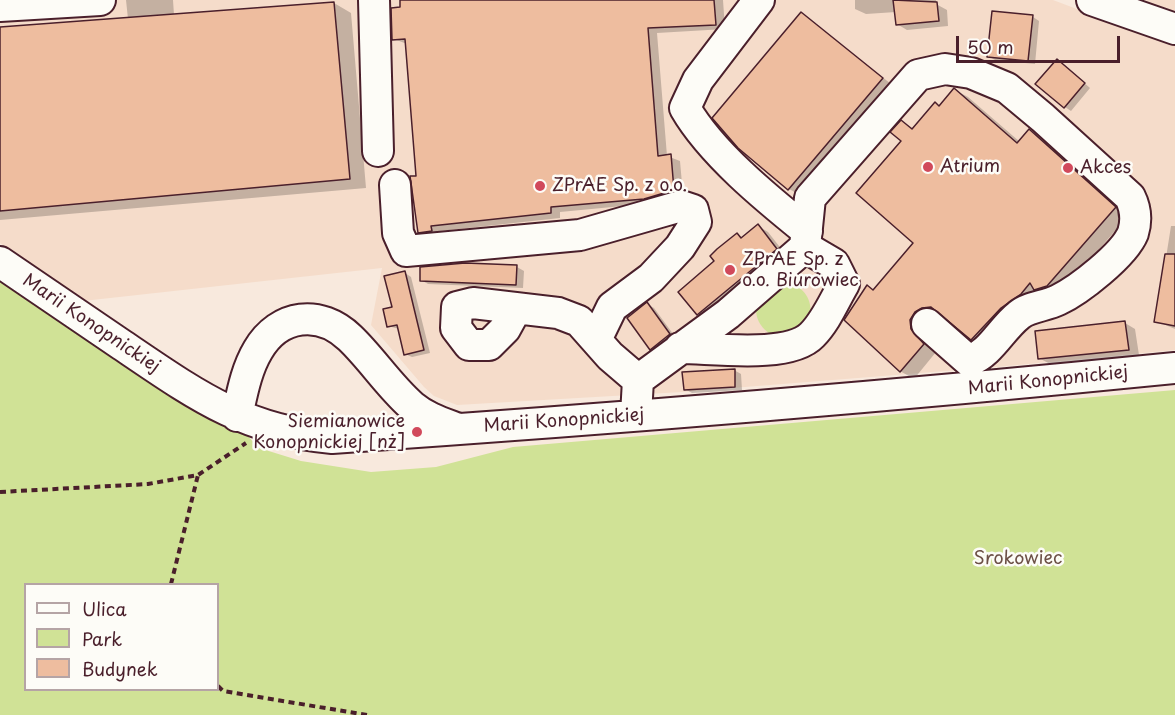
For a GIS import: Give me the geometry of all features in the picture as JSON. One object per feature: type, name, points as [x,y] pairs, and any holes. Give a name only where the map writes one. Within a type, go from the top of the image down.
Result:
[{"type":"street","points":[[0,6],[100,0]]},
{"type":"street","points":[[374,0],[378,151]]},
{"type":"street","points":[[680,348],[778,349],[797,345],[811,337],[844,284],[834,264],[760,194],[697,129],[685,108],[698,80],[759,0]]},
{"type":"street","points":[[1092,0],[1175,29]]},
{"type":"street","points":[[636,415],[638,380],[728,314],[806,239],[810,198],[918,75],[945,69],[971,73],[1007,88],[1044,118],[1130,197],[1135,207],[1136,219],[1132,234],[1098,273],[1060,299],[1020,313],[979,357],[969,361],[927,324]]},
{"type":"street","points":[[395,185],[398,233],[406,251],[580,236],[681,206],[693,210],[696,222],[680,247],[651,278],[612,307],[596,340]]},
{"type":"street","name":"Marii Konopnickiej","points":[[0,262],[185,387],[237,416],[269,428],[301,436],[332,438],[459,429],[987,387],[1175,368]]},
{"type":"street","points":[[516,309],[558,313],[579,321],[638,380]]},
{"type":"street","points":[[237,416],[249,370],[258,350],[282,325],[303,319],[319,319],[335,326],[350,337],[411,405],[430,419],[459,429]]},
{"type":"path","points":[[0,492],[148,484],[198,475],[269,428]]},
{"type":"path","points":[[171,583],[198,475]]},
{"type":"path","points":[[219,687],[223,691],[367,715]]},
{"type":"shaded area","points":[[0,0],[1053,0],[1175,46],[1175,350],[682,392],[457,405],[434,396],[424,387],[371,325],[382,268],[83,301],[0,243]]},
{"type":"shaded area","points":[[1138,0],[1175,0],[1175,14]]},
{"type":"green space","name":"Srokowiec","points":[[0,259],[223,410],[259,448],[301,461],[371,472],[436,467],[513,447],[1175,390],[1175,715],[0,715]]},
{"type":"green space","points":[[789,282],[807,297],[811,308],[810,321],[778,338],[760,323],[757,305],[767,289]]},
{"type":"building","points":[[400,0],[714,0],[716,25],[648,28],[658,156],[671,154],[674,190],[644,199],[551,207],[551,213],[431,226],[432,231],[418,233],[410,176],[416,176],[405,39],[392,40],[391,8],[400,7]]},
{"type":"building","points":[[893,0],[937,2],[939,21],[896,25]]},
{"type":"building","points":[[334,2],[350,179],[0,211],[0,27]]},
{"type":"building","points":[[992,11],[1033,15],[1028,61],[987,57]]},
{"type":"building","points":[[801,12],[883,78],[788,190],[738,148],[712,118]]},
{"type":"building","points":[[1057,59],[1085,83],[1064,108],[1035,84]]},
{"type":"building","points":[[954,88],[1017,143],[1029,129],[1116,207],[1047,286],[1034,290],[1030,283],[1021,294],[1001,308],[971,340],[931,307],[915,312],[910,320],[911,329],[924,344],[900,372],[844,320],[867,285],[873,290],[913,243],[856,193],[901,141],[890,132],[901,120],[912,129],[935,102],[939,106]]},
{"type":"building","name":"ZPrAE Sp. z o.o. Biurowiec","points":[[758,224],[777,249],[697,315],[678,292],[714,261],[710,256],[717,249],[737,233],[741,238]]},
{"type":"building","points":[[1165,254],[1175,254],[1175,326],[1154,322]]},
{"type":"building","points":[[465,263],[517,265],[516,285],[420,281],[420,267]]},
{"type":"building","points":[[405,271],[424,350],[404,355],[397,325],[387,327],[383,309],[392,307],[384,276]]},
{"type":"building","points":[[647,302],[670,334],[650,350],[627,318]]},
{"type":"building","points":[[1125,321],[1129,350],[1038,359],[1035,331]]},
{"type":"building","points":[[735,369],[735,387],[684,390],[682,372]]},
{"type":"place","name":"Atrium","points":[[928,167]]},
{"type":"place","name":"Akces","points":[[1068,168]]},
{"type":"place","name":"ZPrAE Sp. z o.o.","points":[[540,186]]},
{"type":"place","name":"ZPrAE Sp. z o.o. Biurowiec","points":[[730,270]]},
{"type":"place","name":"Siemianowice Konopnickiej [nż]","points":[[417,432]]}]
